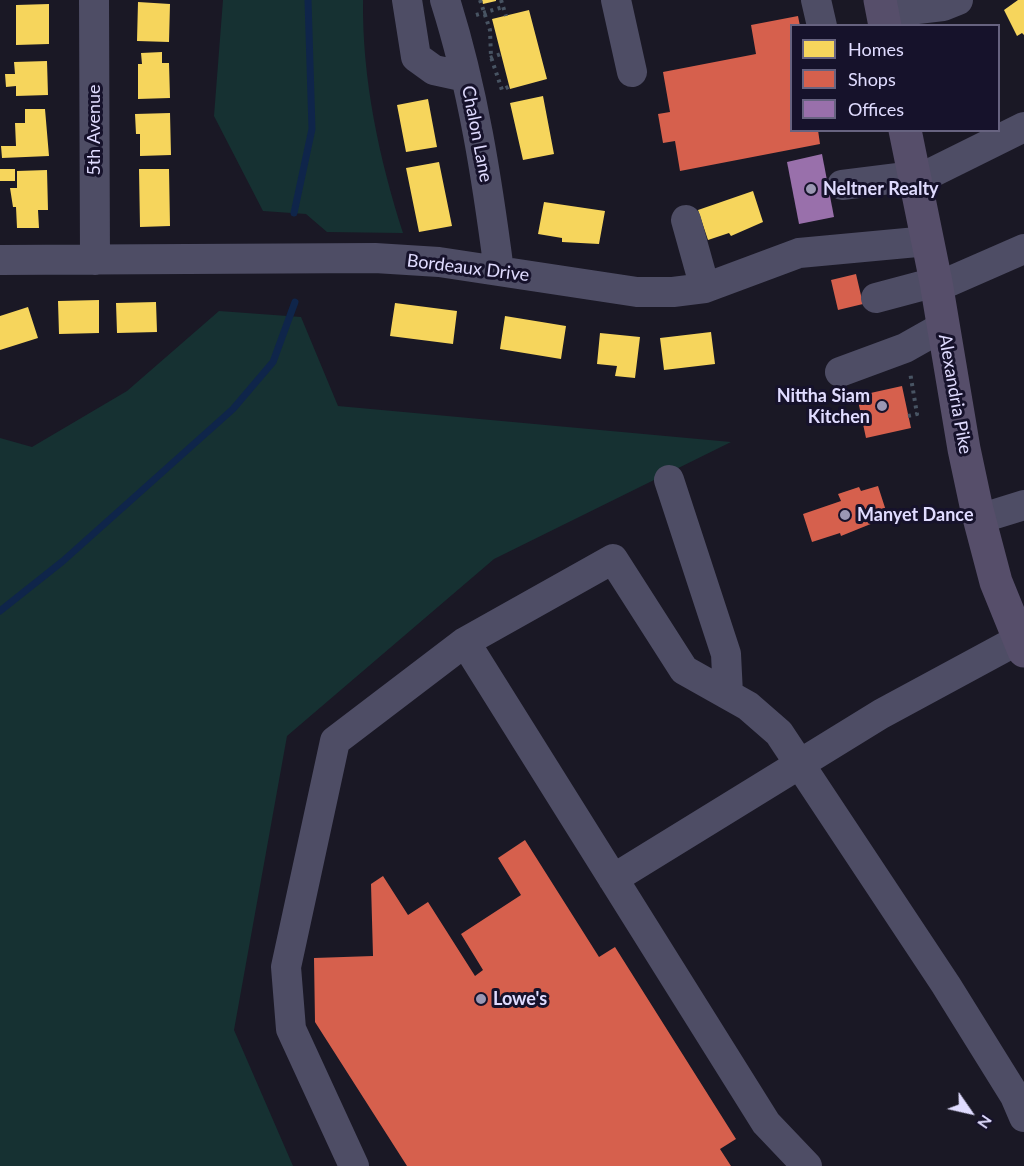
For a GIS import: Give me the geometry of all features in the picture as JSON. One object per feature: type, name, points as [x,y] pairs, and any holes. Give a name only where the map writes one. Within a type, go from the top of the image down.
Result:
[{"type":"main road","name":"Alexandria Pike","points":[[905,132],[937,285],[964,449],[979,519],[996,582],[1021,646]]},
{"type":"street","name":"5th Avenue","points":[[94,0],[95,260]]},
{"type":"street","points":[[407,0],[416,57],[434,70],[466,77]]},
{"type":"street","name":"Chalon Lane","points":[[445,0],[466,77],[486,175],[499,271]]},
{"type":"street","points":[[616,0],[632,72]]},
{"type":"street","points":[[816,0],[822,24]]},
{"type":"street","points":[[883,13],[943,6],[958,0]]},
{"type":"street","points":[[842,185],[915,178],[1024,128]]},
{"type":"street","points":[[686,220],[705,288]]},
{"type":"street","name":"Bordeaux Drive","points":[[0,260],[375,258],[439,262],[637,292],[674,292],[705,288],[799,253],[928,241]]},
{"type":"street","points":[[876,298],[937,285],[1024,249]]},
{"type":"street","points":[[840,372],[905,348],[944,326]]},
{"type":"street","points":[[669,480],[726,654],[728,694]]},
{"type":"street","points":[[979,519],[1024,506]]},
{"type":"street","points":[[354,1166],[291,1029],[286,967],[335,741],[465,642],[613,559],[684,670],[749,706],[779,733],[802,764],[946,985],[1015,1096],[1024,1117]]},
{"type":"street","points":[[465,642],[766,1123],[801,1164]]},
{"type":"street","points":[[614,879],[881,714],[1021,646]]},
{"type":"path","points":[[480,0],[490,30],[492,57],[502,90],[510,86]]},
{"type":"path","points":[[501,0],[506,16]]},
{"type":"path","points":[[905,348],[917,414],[908,416]]},
{"type":"green space","points":[[223,0],[363,0],[363,30],[369,89],[386,176],[403,233],[327,232],[306,214],[263,211],[214,116]]},
{"type":"green space","points":[[219,311],[301,317],[338,406],[731,442],[494,559],[287,736],[234,1030],[293,1166],[0,1166],[0,438],[32,447],[127,391]]},
{"type":"building: Homes","points":[[482,0],[496,0],[496,1],[483,4]]},
{"type":"building: Homes","points":[[1018,0],[1024,0],[1024,35],[1022,33],[1017,36],[1004,10]]},
{"type":"building: Homes","points":[[138,2],[170,4],[169,42],[137,41]]},
{"type":"building: Homes","points":[[49,4],[49,44],[16,45],[16,5]]},
{"type":"building: Homes","points":[[529,10],[547,79],[510,89],[492,19]]},
{"type":"building: Homes","points":[[162,52],[162,63],[169,63],[170,98],[138,99],[138,64],[142,64],[141,53]]},
{"type":"building: Homes","points":[[47,61],[48,95],[16,96],[16,86],[6,87],[5,74],[15,74],[14,62]]},
{"type":"building: Homes","points":[[543,96],[554,154],[523,160],[510,103]]},
{"type":"building: Homes","points":[[428,99],[437,147],[406,152],[397,105]]},
{"type":"building: Homes","points":[[25,109],[45,109],[49,156],[2,158],[1,146],[16,146],[15,123],[25,123]]},
{"type":"building: Homes","points":[[170,113],[171,155],[140,156],[140,134],[136,134],[135,114]]},
{"type":"building: Homes","points":[[439,162],[452,226],[419,232],[406,168]]},
{"type":"building: Homes","points":[[0,169],[15,169],[15,181],[0,181]]},
{"type":"building: Homes","points":[[139,169],[169,169],[170,226],[140,227]]},
{"type":"building: Homes","points":[[47,170],[48,210],[38,210],[39,228],[17,228],[16,207],[13,207],[10,188],[17,188],[17,171]]},
{"type":"building: Homes","points":[[753,191],[763,222],[731,236],[729,233],[708,240],[698,210]]},
{"type":"building: Homes","points":[[544,202],[605,211],[599,244],[562,242],[562,238],[538,234]]},
{"type":"building: Homes","points":[[99,300],[99,333],[59,334],[58,301]]},
{"type":"building: Homes","points":[[156,302],[157,332],[117,333],[116,303]]},
{"type":"building: Homes","points":[[395,303],[457,311],[453,344],[390,336]]},
{"type":"building: Homes","points":[[28,307],[38,338],[0,350],[0,316]]},
{"type":"building: Homes","points":[[505,316],[566,326],[561,359],[500,349]]},
{"type":"building: Homes","points":[[711,332],[715,364],[664,370],[660,338]]},
{"type":"building: Homes","points":[[600,333],[640,337],[635,378],[615,376],[617,366],[597,364]]},
{"type":"building: Shops","points":[[798,16],[800,24],[790,24],[790,132],[818,132],[820,144],[680,171],[675,141],[663,143],[658,114],[670,112],[663,72],[756,54],[751,25]]},
{"type":"building: Shops","points":[[856,274],[863,304],[838,310],[831,280]]},
{"type":"building: Shops","name":"Nittha Siam Kitchen","points":[[902,386],[911,428],[866,438],[857,396]]},
{"type":"building: Shops","name":"Manyet Dance","points":[[878,486],[888,517],[841,536],[840,533],[812,542],[803,514],[841,501],[838,494],[859,487],[861,491]]},
{"type":"building: Shops","name":"Lowe's","points":[[525,840],[599,957],[615,947],[736,1139],[720,1149],[731,1166],[407,1166],[315,1022],[314,958],[373,956],[371,884],[383,876],[408,915],[428,902],[475,976],[483,970],[461,934],[521,895],[498,858]]},
{"type":"building: Offices","name":"Neltner Realty","points":[[822,154],[834,217],[799,224],[787,162]]},
{"type":"waterway","points":[[294,213],[312,129],[308,0]]},
{"type":"waterway","points":[[0,611],[63,561],[233,409],[273,362],[295,302]]},
{"type":"place","name":"Neltner Realty","points":[[811,189]]},
{"type":"place","name":"Nittha Siam Kitchen","points":[[882,406]]},
{"type":"place","name":"Manyet Dance","points":[[845,515]]},
{"type":"place","name":"Lowe's","points":[[481,999]]}]
